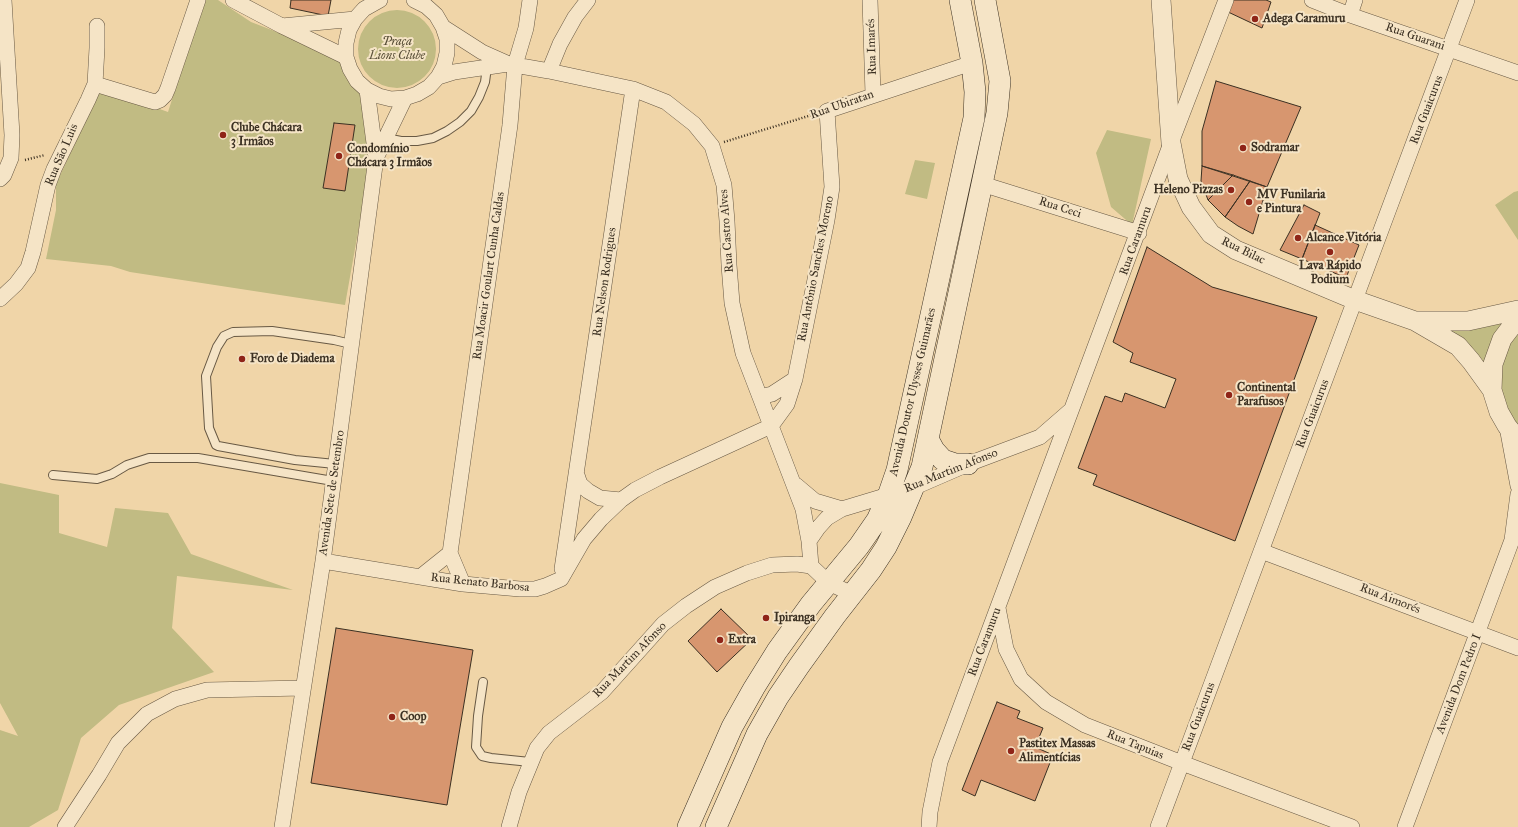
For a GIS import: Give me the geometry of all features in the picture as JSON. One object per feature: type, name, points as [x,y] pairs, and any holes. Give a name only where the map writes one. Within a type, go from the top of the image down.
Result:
[{"type":"main road","name":"Avenida Doutor Ulysses Guimarães","points":[[688,827],[732,727],[754,688],[777,651],[811,604],[859,546],[877,520],[888,496],[897,470],[974,118],[975,92],[972,63],[960,0]]},
{"type":"main road","name":"Avenida Doutor Ulysses Guimarães","points":[[716,827],[757,734],[778,697],[831,622],[871,570],[886,547],[915,487],[922,467],[997,114],[1000,82],[985,0]]},
{"type":"main road","points":[[928,439],[934,450],[943,460],[955,464],[968,464]]},
{"type":"street","points":[[0,179],[11,158],[12,135],[4,0]]},
{"type":"street","points":[[95,84],[155,102],[160,100],[165,95],[198,0]]},
{"type":"street","points":[[233,0],[346,57]]},
{"type":"street","points":[[380,0],[364,9],[348,30],[346,57],[350,69],[357,81],[367,90],[379,96],[391,99],[405,98],[418,94],[429,87],[438,77],[444,66],[447,52],[447,39],[443,27],[436,15],[422,2]]},
{"type":"street","name":"Rua Moacir Goulart Cunha Caldas","points":[[450,553],[510,124],[512,64],[526,28],[530,0]]},
{"type":"street","points":[[549,71],[560,44],[571,24],[588,0]]},
{"type":"street","name":"Rua Imarés","points":[[870,0],[873,94]]},
{"type":"street","name":"Rua Bilac","points":[[1161,0],[1171,143],[1178,179],[1191,207],[1211,234],[1236,250],[1355,300],[1415,321],[1458,346],[1492,390]]},
{"type":"street","name":"Rua Caramuru","points":[[929,827],[930,812],[940,762],[1139,233],[1171,143],[1226,0]]},
{"type":"street","name":"Rua Guarani","points":[[1312,0],[1350,15],[1518,73]]},
{"type":"street","points":[[1350,15],[1356,0]]},
{"type":"street","name":"Rua Guaicurus","points":[[1158,827],[1450,49],[1467,0]]},
{"type":"street","points":[[282,26],[355,19]]},
{"type":"street","name":"Rua São Luis","points":[[0,300],[16,284],[28,268],[48,185],[61,152],[95,84],[97,26]]},
{"type":"street","name":"Rua Castro Alves","points":[[443,27],[482,52],[512,64],[633,90],[666,102],[694,124],[712,146],[724,185],[727,220],[728,265],[732,303],[743,353],[803,509],[809,541],[811,566]]},
{"type":"street","name":"Rua Ubiratan","points":[[827,111],[873,94],[972,63]]},
{"type":"street","name":"Rua Castro Alves","points":[[438,77],[454,72],[487,66],[512,64]]},
{"type":"street","name":"Avenida Sete de Setembro","points":[[282,827],[323,561],[376,158],[367,90]]},
{"type":"street","name":"Rua Nelson Rodrigues","points":[[560,579],[633,90]]},
{"type":"street","name":"Avenida Sete de Setembro","points":[[376,158],[405,98]]},
{"type":"street","name":"Rua Antônio Sanches Moreno","points":[[771,426],[787,404],[795,379],[827,220],[832,187],[827,111]]},
{"type":"street","name":"Rua Ceci","points":[[982,184],[1139,233]]},
{"type":"street","name":"Rua Bilac","points":[[1415,321],[1468,321],[1518,310]]},
{"type":"street","points":[[1518,318],[1502,339],[1493,364],[1492,390],[1499,412],[1512,433],[1518,486]]},
{"type":"street","points":[[760,396],[772,394],[795,379]]},
{"type":"street","name":"Rua Martim Afonso","points":[[809,541],[827,518],[842,509],[915,487],[968,464],[1040,437],[1073,408]]},
{"type":"street","points":[[560,579],[584,539],[601,519],[621,500],[635,490],[660,477],[771,426]]},
{"type":"street","points":[[1040,437],[1053,459]]},
{"type":"street","points":[[576,475],[580,484],[600,498],[621,500]]},
{"type":"street","name":"Rua Castro Alves","points":[[795,485],[815,501],[842,509]]},
{"type":"street","name":"Avenida Dom Pedro I","points":[[1405,827],[1515,537],[1518,494]]},
{"type":"street","name":"Rua Aimorés","points":[[1261,551],[1518,648]]},
{"type":"street","points":[[420,577],[450,553],[463,584]]},
{"type":"street","name":"Rua Renato Barbosa","points":[[323,561],[463,584],[535,589],[560,579]]},
{"type":"street","name":"Rua Martim Afonso","points":[[509,827],[519,792],[537,748],[549,734],[602,692],[663,624],[686,606],[715,587],[747,573],[772,566],[797,564],[811,566]]},
{"type":"street","points":[[811,566],[828,583],[852,594]]},
{"type":"street","name":"Rua Tapuias","points":[[998,608],[1006,649],[1021,679],[1046,702],[1084,725],[1352,827]]},
{"type":"street","points":[[65,827],[100,775],[118,743],[147,714],[175,699],[207,690],[303,688]]},
{"type":"lane","points":[[386,138],[401,141],[417,141],[433,138],[460,122],[471,111],[480,97],[485,82],[487,66]]},
{"type":"lane","points":[[335,464],[295,460],[216,445],[209,428],[206,376],[217,347],[224,336],[233,332],[272,332],[334,340],[351,344]]},
{"type":"lane","points":[[53,475],[96,479],[112,474],[127,465],[149,458],[198,458],[333,481]]},
{"type":"lane","points":[[483,682],[478,716],[476,747],[482,756],[530,762]]},
{"type":"path","name":"Rua Ubiratan","points":[[712,146],[827,111]]},
{"type":"path","points":[[9,163],[61,152]]},
{"type":"green space","name":"Clube Chácara 3 Irmãos","points":[[204,0],[218,0],[251,22],[342,61],[362,93],[371,159],[345,305],[130,272],[111,266],[46,259],[56,210],[56,184],[101,88],[168,112]]},
{"type":"green space","name":"Praça Lions Clube","points":[[397,10],[412,13],[425,21],[433,34],[436,49],[433,64],[425,77],[412,85],[397,88],[382,85],[369,77],[361,64],[358,49],[361,34],[369,21],[382,13]]},
{"type":"green space","points":[[1107,130],[1151,139],[1132,225],[1111,207],[1096,153]]},
{"type":"green space","points":[[915,160],[935,163],[927,199],[905,194]]},
{"type":"green space","points":[[1518,191],[1518,240],[1495,205],[1514,192]]},
{"type":"green space","points":[[1512,316],[1486,368],[1482,359],[1467,343],[1431,327]]},
{"type":"green space","points":[[1518,327],[1518,431],[1501,401],[1498,375],[1504,350]]},
{"type":"green space","points":[[0,483],[59,495],[59,533],[107,547],[115,508],[168,513],[191,554],[293,590],[177,576],[172,628],[214,672],[119,705],[81,738],[58,810],[29,827],[0,827],[0,730],[18,736],[0,703]]},
{"type":"building","points":[[291,0],[331,0],[328,16],[290,8]]},
{"type":"building","name":"Adega Caramuru","points":[[1229,0],[1266,0],[1271,2],[1262,28],[1226,11]]},
{"type":"building","name":"Sodramar","points":[[1216,81],[1301,107],[1267,187],[1202,166],[1202,131]]},
{"type":"building","name":"Condomínio Chácara 3 Irmãos","points":[[334,123],[355,125],[345,191],[323,188]]},
{"type":"building","points":[[1202,166],[1233,175],[1208,200],[1201,181]]},
{"type":"building","name":"Heleno Pizzas","points":[[1233,175],[1250,181],[1225,217],[1208,200]]},
{"type":"building","name":"MV Funilaria e Pintura","points":[[1250,181],[1267,187],[1253,234],[1225,217]]},
{"type":"building","name":"Alcance Vitória","points":[[1304,205],[1320,213],[1302,259],[1280,250]]},
{"type":"building","name":"Lava Rápido Podium","points":[[1315,225],[1359,245],[1346,278],[1302,259]]},
{"type":"building","name":"Continental Parafusos","points":[[1147,247],[1212,287],[1317,317],[1235,541],[1093,485],[1097,475],[1078,468],[1105,396],[1122,402],[1125,393],[1165,408],[1176,379],[1130,362],[1133,353],[1113,342]]},
{"type":"building","name":"Extra","points":[[721,609],[752,639],[717,672],[688,641]]},
{"type":"building","name":"Coop","points":[[336,628],[473,650],[447,805],[311,783]]},
{"type":"building","name":"Pastitex Massas Alimentícias","points":[[997,702],[1020,711],[1017,718],[1043,728],[1035,747],[1053,755],[1035,801],[981,780],[975,796],[962,790]]},
{"type":"place","name":"Adega Caramuru","points":[[1255,19]]},
{"type":"place","name":"Clube Chácara 3 Irmãos","points":[[223,135]]},
{"type":"place","name":"Sodramar","points":[[1243,148]]},
{"type":"place","name":"Condomínio Chácara 3 Irmãos","points":[[339,156]]},
{"type":"place","name":"Heleno Pizzas","points":[[1231,190]]},
{"type":"place","name":"MV Funilaria e Pintura","points":[[1249,202]]},
{"type":"place","name":"Alcance Vitória","points":[[1298,238]]},
{"type":"place","name":"Lava Rápido Podium","points":[[1330,252]]},
{"type":"place","name":"Foro de Diadema","points":[[242,359]]},
{"type":"place","name":"Continental Parafusos","points":[[1229,395]]},
{"type":"place","name":"Ipiranga","points":[[766,618]]},
{"type":"place","name":"Extra","points":[[720,640]]},
{"type":"place","name":"Coop","points":[[392,717]]},
{"type":"place","name":"Pastitex Massas Alimentícias","points":[[1011,751]]}]
